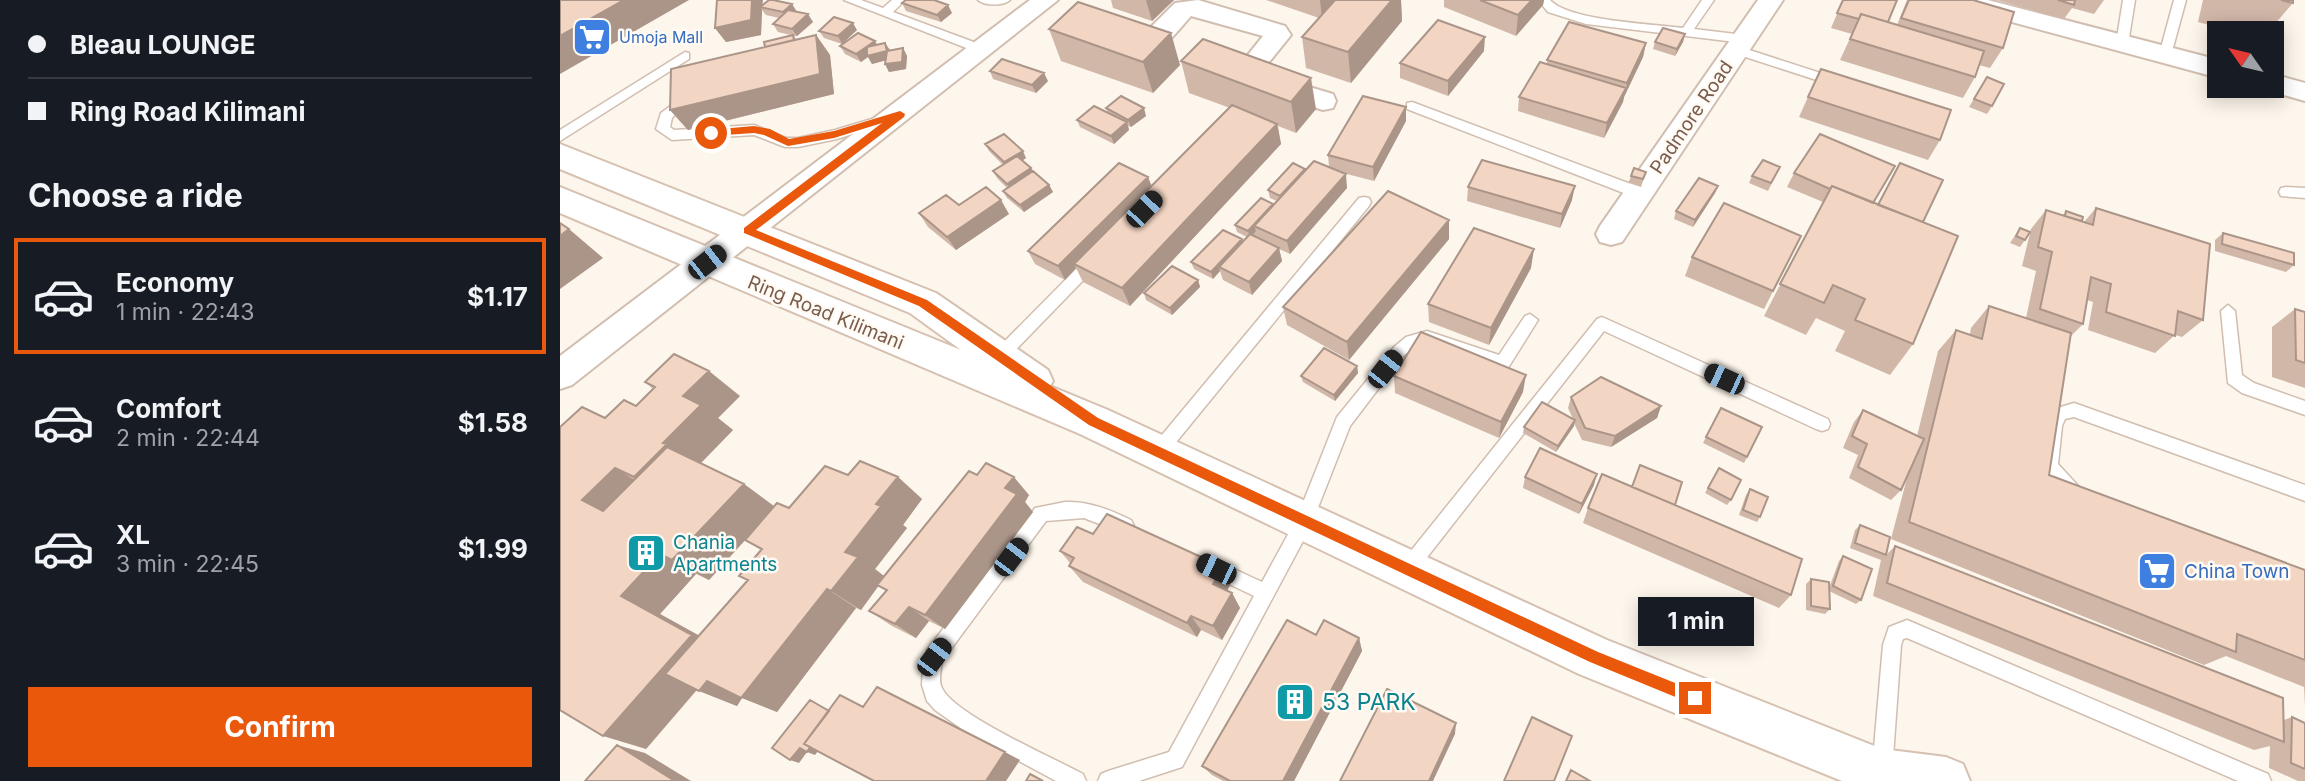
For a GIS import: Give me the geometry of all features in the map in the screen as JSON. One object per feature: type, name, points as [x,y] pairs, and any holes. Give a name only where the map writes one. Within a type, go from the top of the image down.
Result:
[{"type":"main road","name":"Ring Road Kilimani","points":[[560,156],[923,303],[1094,422]]},
{"type":"main road","name":"Ring Road Kilimani","points":[[560,199],[1094,422],[1595,658],[1877,776],[1946,781]]},
{"type":"street","name":"Padmore Road","points":[[1611,234],[1771,0]]},
{"type":"street","points":[[1958,0],[2207,66]]},
{"type":"street","points":[[1121,38],[1159,49],[1184,9],[1198,8],[1276,32],[1278,35],[1231,72],[1323,101]]},
{"type":"street","points":[[560,375],[984,50],[1046,9]]},
{"type":"street","points":[[2284,86],[2305,92]]},
{"type":"lane","points":[[850,0],[984,50]]},
{"type":"lane","points":[[884,13],[899,0]]},
{"type":"lane","points":[[984,0],[1004,0]]},
{"type":"lane","points":[[1544,0],[1552,9],[1586,20],[1686,32],[1740,45],[1853,88]]},
{"type":"lane","points":[[1686,32],[1708,0]]},
{"type":"lane","points":[[2122,44],[2129,0]]},
{"type":"lane","points":[[2165,55],[2180,0]]},
{"type":"lane","points":[[560,136],[685,55]]},
{"type":"lane","points":[[680,103],[666,116],[663,130],[672,135],[754,130],[766,132],[788,143],[834,135],[900,114]]},
{"type":"lane","points":[[1412,106],[1639,193]]},
{"type":"lane","points":[[2287,192],[2305,193]]},
{"type":"lane","points":[[1158,452],[1364,202]]},
{"type":"lane","points":[[999,356],[1104,250]]},
{"type":"lane","points":[[2228,312],[2234,378],[2248,388],[2305,408]]},
{"type":"lane","points":[[1108,781],[1175,760],[1304,522],[1343,422],[1399,351],[1411,341],[1427,337],[1503,363],[1530,320]]},
{"type":"lane","points":[[1408,568],[1602,323],[1822,424]]},
{"type":"lane","points":[[2091,496],[2066,486],[2049,466],[2054,425],[2060,414],[2074,410],[2305,493]]},
{"type":"lane","points":[[1076,781],[954,715],[935,696],[930,676],[934,657],[1041,514],[1090,509],[1140,533]]},
{"type":"lane","points":[[1191,557],[1266,593]]},
{"type":"lane","points":[[1877,776],[1892,645],[1895,634],[1907,629],[2261,781]]},
{"type":"building","points":[[560,0],[624,0],[560,36]]},
{"type":"building","points":[[717,0],[752,0],[751,20],[715,28]]},
{"type":"building","points":[[769,0],[792,4],[783,12],[760,7]]},
{"type":"building","points":[[906,0],[934,0],[948,5],[937,15],[902,3]]},
{"type":"building","points":[[1335,0],[1392,0],[1348,52],[1302,37]]},
{"type":"building","points":[[1480,0],[1532,0],[1518,15]]},
{"type":"building","points":[[1843,0],[1897,0],[1888,22],[1861,14],[1859,19],[1837,13]]},
{"type":"building","points":[[1909,0],[1973,0],[2014,12],[2003,48],[1901,18]]},
{"type":"building","points":[[2058,0],[2075,0],[2074,5]]},
{"type":"building","points":[[1078,2],[1171,33],[1143,62],[1049,29]]},
{"type":"building","points":[[788,10],[808,14],[792,29],[773,24]]},
{"type":"building","points":[[1861,14],[1984,51],[1975,77],[1850,39]]},
{"type":"building","points":[[834,17],[853,23],[838,36],[819,31]]},
{"type":"building","points":[[1438,20],[1485,37],[1448,81],[1400,63]]},
{"type":"building","points":[[1569,22],[1646,43],[1627,83],[1547,60]]},
{"type":"building","points":[[1663,28],[1685,34],[1677,49],[1655,42]]},
{"type":"building","points":[[858,33],[875,41],[856,54],[840,46]]},
{"type":"building","points":[[793,35],[794,40],[765,47],[764,42]]},
{"type":"building","points":[[816,35],[820,74],[670,110],[671,69]]},
{"type":"building","points":[[1203,39],[1311,78],[1291,102],[1181,61]]},
{"type":"building","points":[[885,43],[887,51],[867,56],[867,47]]},
{"type":"building","points":[[903,48],[902,62],[885,64],[887,51]]},
{"type":"building","points":[[1002,59],[1044,73],[1032,85],[990,71]]},
{"type":"building","points":[[1540,62],[1626,88],[1607,123],[1519,97]]},
{"type":"building","points":[[1821,69],[1951,110],[1940,140],[1808,97]]},
{"type":"building","points":[[1987,77],[2004,84],[1992,106],[1974,99]]},
{"type":"building","points":[[1121,96],[1144,108],[1128,120],[1106,108]]},
{"type":"building","points":[[1363,96],[1406,107],[1373,167],[1328,155]]},
{"type":"building","points":[[1232,105],[1277,124],[1122,288],[1074,264]]},
{"type":"building","points":[[1094,106],[1127,122],[1111,136],[1077,120]]},
{"type":"building","points":[[1004,134],[1023,151],[1004,162],[985,144]]},
{"type":"building","points":[[1820,134],[1895,166],[1873,203],[1832,186],[1830,189],[1794,173]]},
{"type":"building","points":[[1017,156],[1031,168],[1007,184],[993,171]]},
{"type":"building","points":[[1482,160],[1575,186],[1562,214],[1468,187]]},
{"type":"building","points":[[1763,160],[1780,167],[1771,183],[1752,176]]},
{"type":"building","points":[[1314,161],[1346,174],[1287,241],[1254,226]]},
{"type":"building","points":[[1119,163],[1148,177],[1058,266],[1028,251]]},
{"type":"building","points":[[1293,163],[1305,169],[1280,196],[1268,190]]},
{"type":"building","points":[[1900,163],[1943,180],[1923,222],[1878,205]]},
{"type":"building","points":[[1634,168],[1646,172],[1643,179],[1631,176]]},
{"type":"building","points":[[1033,171],[1049,185],[1020,205],[1003,191]]},
{"type":"building","points":[[1699,178],[1718,186],[1695,220],[1676,211]]},
{"type":"building","points":[[1832,186],[1958,236],[1913,344],[1855,320],[1865,299],[1833,285],[1824,303],[1780,284]]},
{"type":"building","points":[[986,187],[1001,200],[947,237],[919,213],[946,195],[959,205]]},
{"type":"building","points":[[1388,191],[1449,220],[1347,342],[1283,307]]},
{"type":"building","points":[[1261,198],[1273,204],[1248,231],[1235,225]]},
{"type":"building","points":[[1724,203],[1801,236],[1773,291],[1692,257]]},
{"type":"building","points":[[2096,208],[2210,244],[2203,320],[2178,311],[2175,336],[2106,312],[2111,284],[2091,277],[2083,324],[2040,309],[2052,252],[2038,247],[2046,210],[2093,225]]},
{"type":"building","points":[[2066,211],[2083,217],[2082,221],[2065,216]]},
{"type":"building","points":[[560,223],[569,229],[560,236]]},
{"type":"building","points":[[1474,228],[1534,249],[1491,328],[1428,304]]},
{"type":"building","points":[[2020,228],[2030,232],[2025,240],[2016,236]]},
{"type":"building","points":[[1223,230],[1242,239],[1211,272],[1191,262]]},
{"type":"building","points":[[2223,233],[2294,253],[2294,265],[2222,244]]},
{"type":"building","points":[[1250,234],[1279,248],[1249,282],[1219,267]]},
{"type":"building","points":[[1172,266],[1198,280],[1170,308],[1144,293]]},
{"type":"building","points":[[1989,306],[2071,333],[2049,475],[2305,570],[2305,660],[2237,634],[2236,652],[1909,522],[1956,330],[1982,339]]},
{"type":"building","points":[[2295,309],[2305,312],[2305,363],[2296,360]]},
{"type":"building","points":[[1421,332],[1526,375],[1501,422],[1394,376]]},
{"type":"building","points":[[1324,348],[1357,366],[1334,395],[1301,376]]},
{"type":"building","name":"Chania Apartments","points":[[674,354],[709,371],[683,396],[701,405],[634,477],[615,468],[582,500],[603,511],[667,447],[744,484],[672,560],[660,554],[621,596],[692,635],[603,736],[560,710],[560,427],[582,407],[605,418],[624,400],[636,406],[655,387],[645,382]]},
{"type":"building","points":[[1601,377],[1661,406],[1615,436],[1585,428],[1571,397]]},
{"type":"building","points":[[1542,402],[1575,420],[1558,446],[1524,427]]},
{"type":"building","points":[[1721,408],[1762,427],[1747,457],[1706,437]]},
{"type":"building","points":[[1863,410],[1924,439],[1901,490],[1858,467],[1867,444],[1852,436]]},
{"type":"building","points":[[1540,448],[1597,474],[1582,504],[1525,477]]},
{"type":"building","points":[[860,461],[898,477],[876,504],[881,506],[845,552],[858,557],[831,591],[827,589],[741,698],[707,681],[699,691],[665,674],[748,580],[739,576],[762,549],[745,540],[777,503],[789,508],[825,466],[848,475]]},
{"type":"building","points":[[986,463],[1014,477],[1005,488],[1017,494],[925,615],[909,607],[895,624],[869,611],[887,590],[877,585],[969,471],[977,475]]},
{"type":"building","points":[[1640,465],[1682,482],[1675,505],[1632,487]]},
{"type":"building","points":[[1719,468],[1741,480],[1731,500],[1708,488]]},
{"type":"building","points":[[1602,474],[1802,559],[1791,595],[1588,508]]},
{"type":"building","points":[[1750,489],[1768,497],[1760,517],[1743,510]]},
{"type":"building","points":[[1107,514],[1223,567],[1213,584],[1232,593],[1213,626],[1191,616],[1187,623],[1069,566],[1074,558],[1060,551],[1077,527],[1093,534]]},
{"type":"building","points":[[1860,525],[1890,537],[1886,555],[1855,543]]},
{"type":"building","points":[[1895,546],[2283,698],[2284,742],[1887,583]]},
{"type":"building","points":[[1843,556],[1872,569],[1861,600],[1833,586]]},
{"type":"building","points":[[1811,579],[1829,582],[1830,609],[1811,606]]},
{"type":"building","name":"53 PARK","points":[[1287,620],[1316,635],[1324,620],[1359,638],[1283,781],[1230,781],[1202,766]]},
{"type":"building","points":[[877,687],[1005,752],[986,781],[874,781],[804,744],[840,695],[863,707]]},
{"type":"building","name":"53 PARK","points":[[1387,689],[1456,723],[1429,781],[1340,781]]},
{"type":"building","points":[[810,700],[829,711],[804,744],[810,747],[807,752],[800,748],[790,760],[772,748]]},
{"type":"building","points":[[1532,717],[1572,736],[1554,781],[1504,781]]},
{"type":"building","points":[[2292,717],[2305,723],[2305,769],[2291,763]]},
{"type":"building","points":[[617,745],[675,781],[585,781]]},
{"type":"building","points":[[1571,770],[1590,781],[1566,781]]},
{"type":"building","points":[[1030,774],[1043,781],[1026,781]]},
{"type":"place","name":"Umoja Mall","points":[[592,37]]},
{"type":"place","name":"Chania Apartments","points":[[646,553]]},
{"type":"place","name":"China Town","points":[[2157,571]]},
{"type":"place","name":"53 PARK","points":[[1295,702]]},
{"type":"route","points":[[711,133],[754,130],[766,132],[788,143],[834,135],[900,114],[747,230],[923,303],[1094,422],[1595,658],[1695,698]]}]
